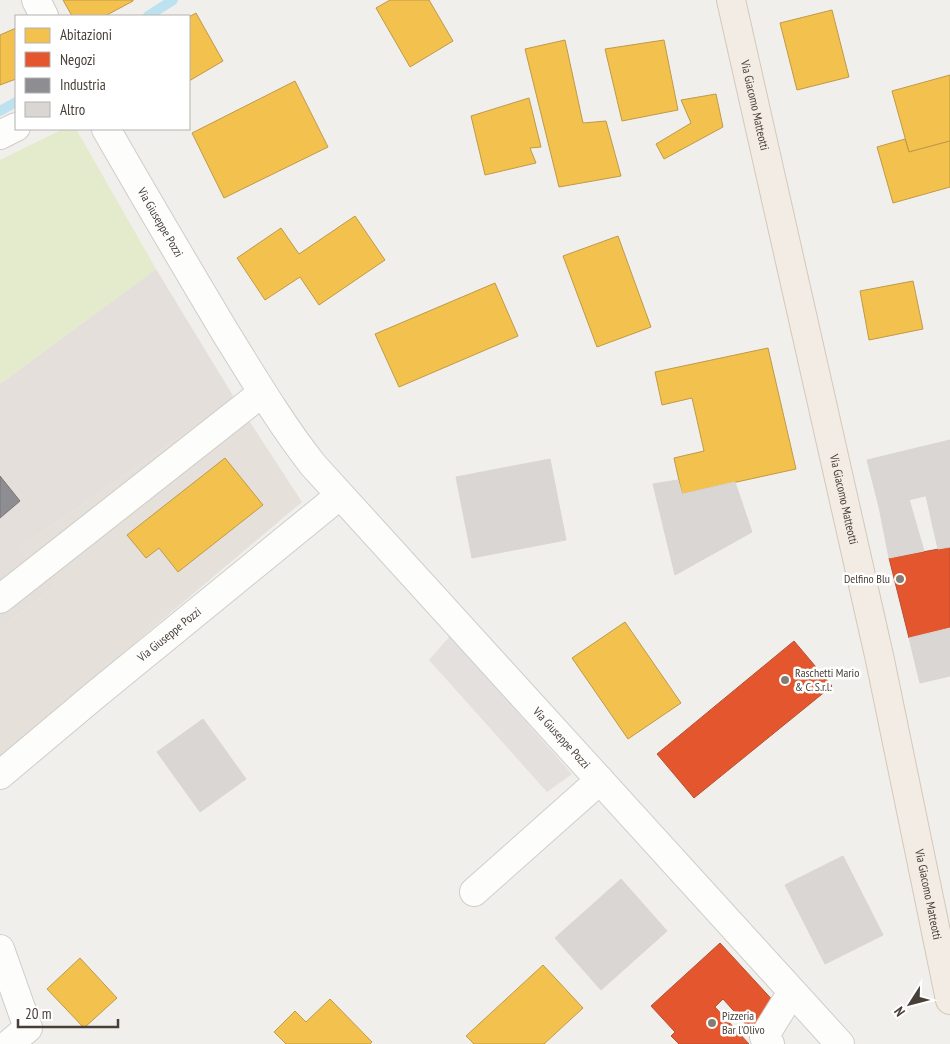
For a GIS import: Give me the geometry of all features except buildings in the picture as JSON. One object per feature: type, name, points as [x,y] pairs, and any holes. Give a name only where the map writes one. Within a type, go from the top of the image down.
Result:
[{"type":"main road","name":"Via Giacomo Matteotti","points":[[731,0],[878,651],[950,1000]]},
{"type":"street","points":[[36,0],[44,15]]},
{"type":"street","points":[[0,135],[15,128]]},
{"type":"street","name":"Via Giuseppe Pozzi","points":[[107,130],[199,289],[286,430],[339,496],[840,1044]]},
{"type":"street","points":[[0,599],[262,393]]},
{"type":"street","name":"Via Giuseppe Pozzi","points":[[0,775],[339,496]]},
{"type":"street","points":[[474,892],[600,780]]},
{"type":"street","points":[[0,949],[28,1028],[9,1044]]},
{"type":"street","points":[[770,1044],[764,1037],[792,992]]},
{"type":"shaded area","points":[[156,269],[235,399],[19,548],[54,587],[0,628],[0,384]]},
{"type":"shaded area","points":[[235,399],[302,502],[0,757],[0,628],[54,587],[19,548]]},
{"type":"shaded area","points":[[450,636],[572,774],[547,792],[429,660]]},
{"type":"green space","points":[[61,130],[77,130],[156,269],[0,384],[0,160]]},
{"type":"waterway","points":[[150,15],[173,0]]},
{"type":"waterway","points":[[0,111],[15,103]]},
{"type":"place","name":"Delfino Blu","points":[[900,579]]},
{"type":"place","name":"Raschetti Mario & C. S.r.l.","points":[[785,680]]},
{"type":"place","name":"Pizzeria Bar l'Olivo","points":[[712,1023]]}]
